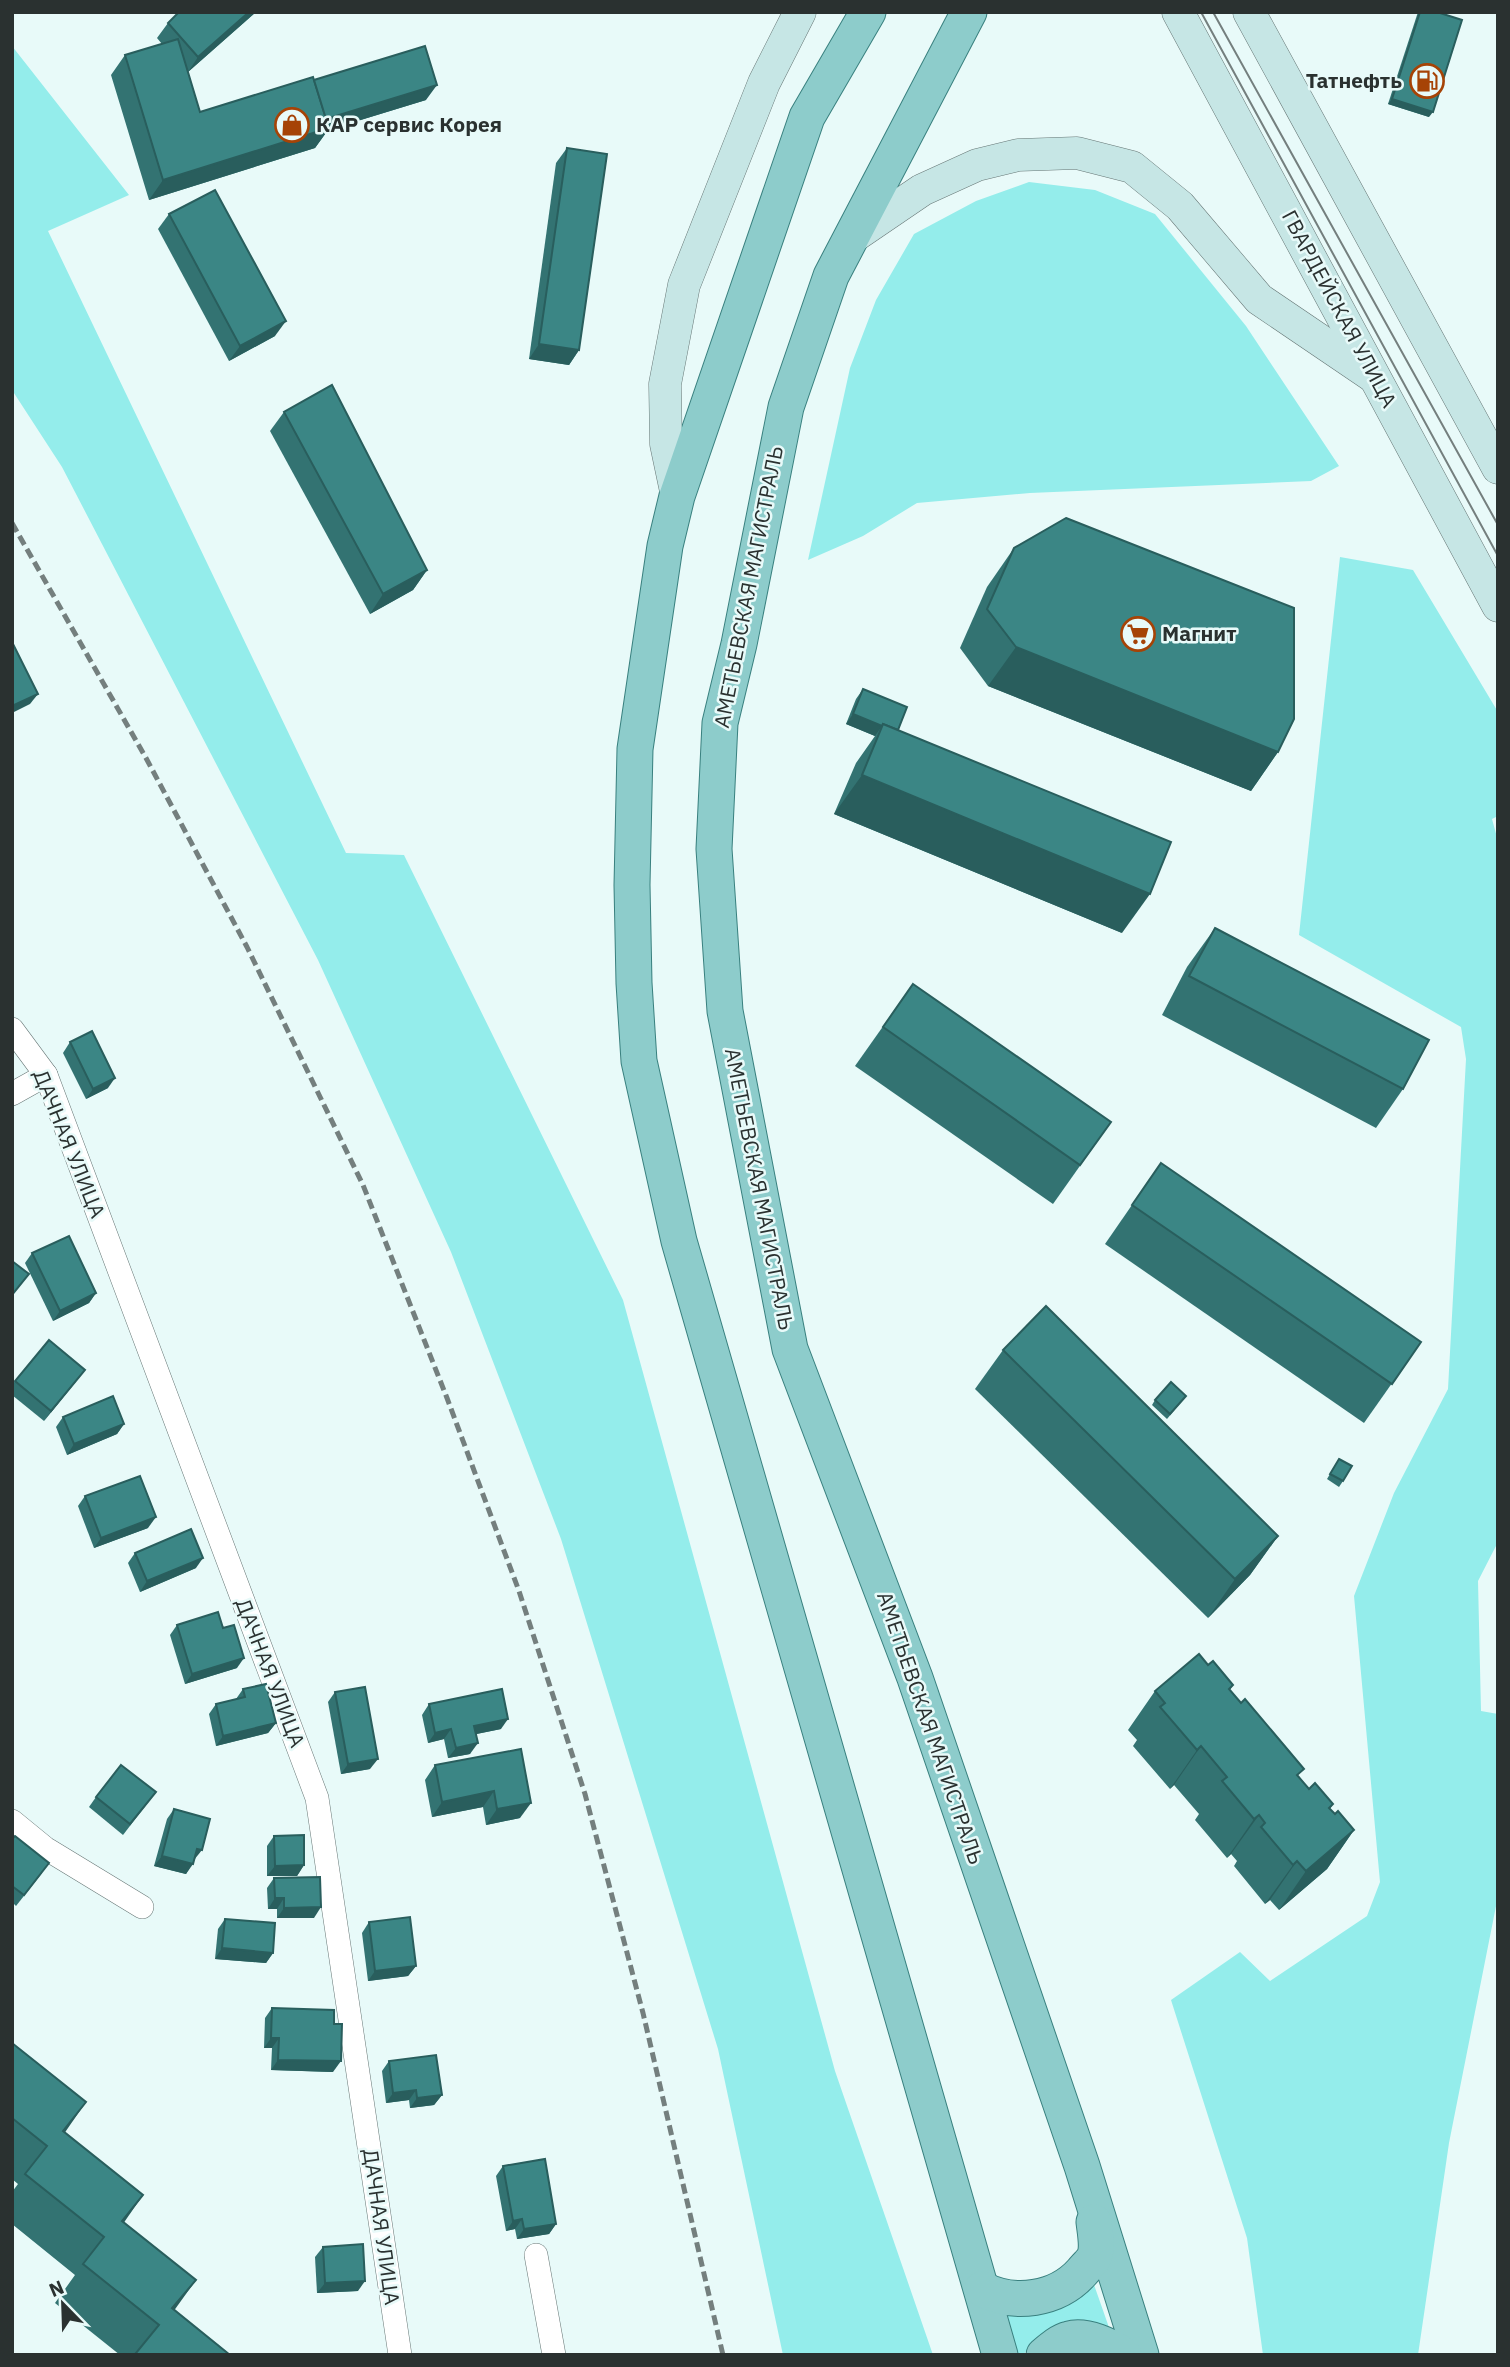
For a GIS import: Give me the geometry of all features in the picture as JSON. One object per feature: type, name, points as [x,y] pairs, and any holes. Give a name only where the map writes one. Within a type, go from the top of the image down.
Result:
[{"type":"main road","points":[[677,496],[666,444],[666,384],[684,285],[764,83],[800,12]]},
{"type":"main road","points":[[868,12],[807,117],[677,496],[666,546],[635,749],[632,885],[634,983],[639,1061],[679,1241],[1000,2355]]},
{"type":"main road","name":"АМЕТЬЕВСКАЯ МАГИСТРАЛЬ","points":[[969,12],[831,276],[786,407],[739,643],[720,723],[714,849],[725,1011],[790,1349],[915,1678],[1093,2201],[1141,2355]]},
{"type":"main road","name":"ГВАРДЕЙСКАЯ УЛИЦА","points":[[1178,12],[1498,606]]},
{"type":"main road","points":[[1249,12],[1498,468]]},
{"type":"main road","points":[[853,237],[922,190],[977,164],[1018,155],[1077,153],[1110,161],[1132,167],[1180,206],[1259,299],[1376,378]]},
{"type":"main road","points":[[982,2289],[1010,2300],[1046,2295],[1069,2284],[1080,2275],[1095,2254],[1093,2201]]},
{"type":"main road","points":[[1044,2355],[1069,2338],[1101,2344],[1124,2355]]},
{"type":"street","name":"ДАЧНАЯ УЛИЦА","points":[[12,1029],[46,1075],[317,1798],[400,2355]]},
{"type":"street","points":[[12,1094],[46,1075]]},
{"type":"street","points":[[14,1827],[142,1907]]},
{"type":"street","points":[[536,2255],[554,2355]]},
{"type":"shaded area","points":[[12,46],[129,195],[48,231],[346,853],[404,855],[623,1300],[835,2071],[933,2355],[783,2355],[718,2049],[561,1539],[451,1252],[318,960],[62,467],[12,390]]},
{"type":"shaded area","points":[[1029,182],[1095,190],[1155,214],[1246,326],[1339,466],[1311,481],[1030,493],[917,503],[863,536],[808,560],[850,368],[876,300],[914,234],[976,201]]},
{"type":"shaded area","points":[[1340,557],[1413,570],[1498,712],[1498,816],[1492,819],[1498,841],[1498,1542],[1478,1581],[1481,1711],[1498,1714],[1498,1896],[1449,2143],[1418,2355],[1263,2355],[1247,2238],[1171,2000],[1240,1952],[1270,1981],[1367,1916],[1380,1882],[1354,1596],[1394,1493],[1448,1389],[1466,1059],[1461,1027],[1299,935]]},
{"type":"shaded area","points":[[1092,2279],[1112,2336],[1033,2343],[1023,2355],[1018,2355],[1005,2311],[1032,2314],[1054,2311],[1074,2300]]},
{"type":"building","points":[[179,12],[249,12],[198,57],[168,23]]},
{"type":"building","points":[[1420,12],[1437,12],[1462,20],[1433,112],[1392,99]]},
{"type":"building","points":[[178,39],[200,112],[313,77],[329,128],[163,180],[125,55]]},
{"type":"building","points":[[425,46],[437,85],[326,119],[314,80]]},
{"type":"building","points":[[567,148],[607,154],[579,350],[539,344]]},
{"type":"building","points":[[215,190],[286,321],[240,346],[169,214]]},
{"type":"building","points":[[332,385],[427,570],[383,594],[284,412]]},
{"type":"building","points":[[1066,518],[1294,608],[1294,719],[1278,752],[1016,647],[987,609],[1014,548]]},
{"type":"building","points":[[12,642],[38,694],[12,706]]},
{"type":"building","points":[[863,689],[907,707],[898,730],[853,714]]},
{"type":"building","points":[[883,724],[1171,842],[1150,894],[862,775]]},
{"type":"building","points":[[1215,928],[1429,1040],[1403,1089],[1189,976]]},
{"type":"building","points":[[913,984],[1111,1122],[1080,1165],[883,1027]]},
{"type":"building","points":[[92,1031],[115,1078],[93,1089],[70,1042]]},
{"type":"building","points":[[1161,1163],[1421,1342],[1392,1384],[1132,1205]]},
{"type":"building","points":[[69,1236],[96,1293],[60,1311],[32,1253]]},
{"type":"building","points":[[12,1261],[29,1274],[12,1295]]},
{"type":"building","points":[[1046,1306],[1278,1536],[1235,1579],[1003,1350]]},
{"type":"building","points":[[49,1340],[85,1370],[51,1411],[15,1381]]},
{"type":"building","points":[[1171,1382],[1186,1396],[1170,1414],[1155,1400]]},
{"type":"building","points":[[113,1396],[124,1424],[74,1444],[63,1417]]},
{"type":"building","points":[[1339,1459],[1352,1466],[1343,1481],[1330,1474]]},
{"type":"building","points":[[140,1476],[156,1517],[101,1538],[85,1496]]},
{"type":"building","points":[[191,1529],[203,1558],[147,1581],[135,1553]]},
{"type":"building","points":[[218,1612],[223,1628],[234,1625],[244,1658],[192,1674],[177,1625]]},
{"type":"building","points":[[1199,1654],[1208,1665],[1213,1661],[1233,1685],[1229,1689],[1241,1703],[1245,1699],[1304,1769],[1297,1775],[1309,1789],[1315,1783],[1333,1804],[1329,1808],[1335,1814],[1338,1811],[1354,1830],[1306,1871],[1297,1861],[1293,1865],[1261,1827],[1265,1823],[1259,1815],[1254,1819],[1222,1781],[1227,1777],[1201,1746],[1197,1750],[1160,1707],[1165,1703],[1155,1691]]},
{"type":"building","points":[[266,1684],[276,1723],[223,1736],[216,1704],[245,1697],[243,1689]]},
{"type":"building","points":[[365,1687],[378,1759],[348,1764],[335,1692]]},
{"type":"building","points":[[502,1689],[508,1719],[474,1726],[478,1743],[456,1748],[451,1729],[435,1733],[429,1704]]},
{"type":"building","points":[[521,1749],[531,1803],[497,1809],[494,1791],[442,1802],[435,1765]]},
{"type":"building","points":[[121,1765],[156,1792],[130,1824],[96,1797]]},
{"type":"building","points":[[174,1809],[210,1819],[202,1850],[197,1849],[193,1864],[162,1856]]},
{"type":"building","points":[[304,1835],[304,1865],[275,1866],[274,1836]]},
{"type":"building","points":[[15,1836],[49,1863],[24,1895],[12,1886],[12,1839]]},
{"type":"building","points":[[320,1877],[321,1907],[284,1908],[284,1898],[275,1898],[274,1878]]},
{"type":"building","points":[[410,1917],[416,1966],[375,1971],[369,1922]]},
{"type":"building","points":[[225,1919],[275,1923],[273,1953],[222,1948]]},
{"type":"building","points":[[272,2008],[334,2010],[334,2024],[342,2024],[341,2061],[278,2060],[279,2038],[271,2038]]},
{"type":"building","points":[[12,2043],[86,2102],[63,2131],[143,2195],[122,2221],[196,2280],[172,2308],[230,2355],[136,2353],[159,2325],[83,2264],[104,2237],[25,2174],[47,2146],[12,2118]]},
{"type":"building","points":[[436,2055],[442,2095],[417,2098],[416,2090],[393,2093],[389,2061]]},
{"type":"building","points":[[545,2159],[556,2224],[524,2229],[522,2219],[513,2221],[503,2166]]},
{"type":"building","points":[[363,2244],[365,2281],[325,2283],[323,2247]]},
{"type":"tram line","points":[[1201,12],[1498,556]]},
{"type":"tram line","points":[[1213,12],[1498,525]]},
{"type":"railway","points":[[12,523],[146,758],[247,947],[363,1185],[447,1398],[519,1591],[585,1794],[643,2013],[723,2355]]},
{"type":"place","name":"Татнефть","points":[[1427,81]]},
{"type":"place","name":"КАР сервис Корея","points":[[292,125]]},
{"type":"place","name":"Магнит","points":[[1138,634]]}]
